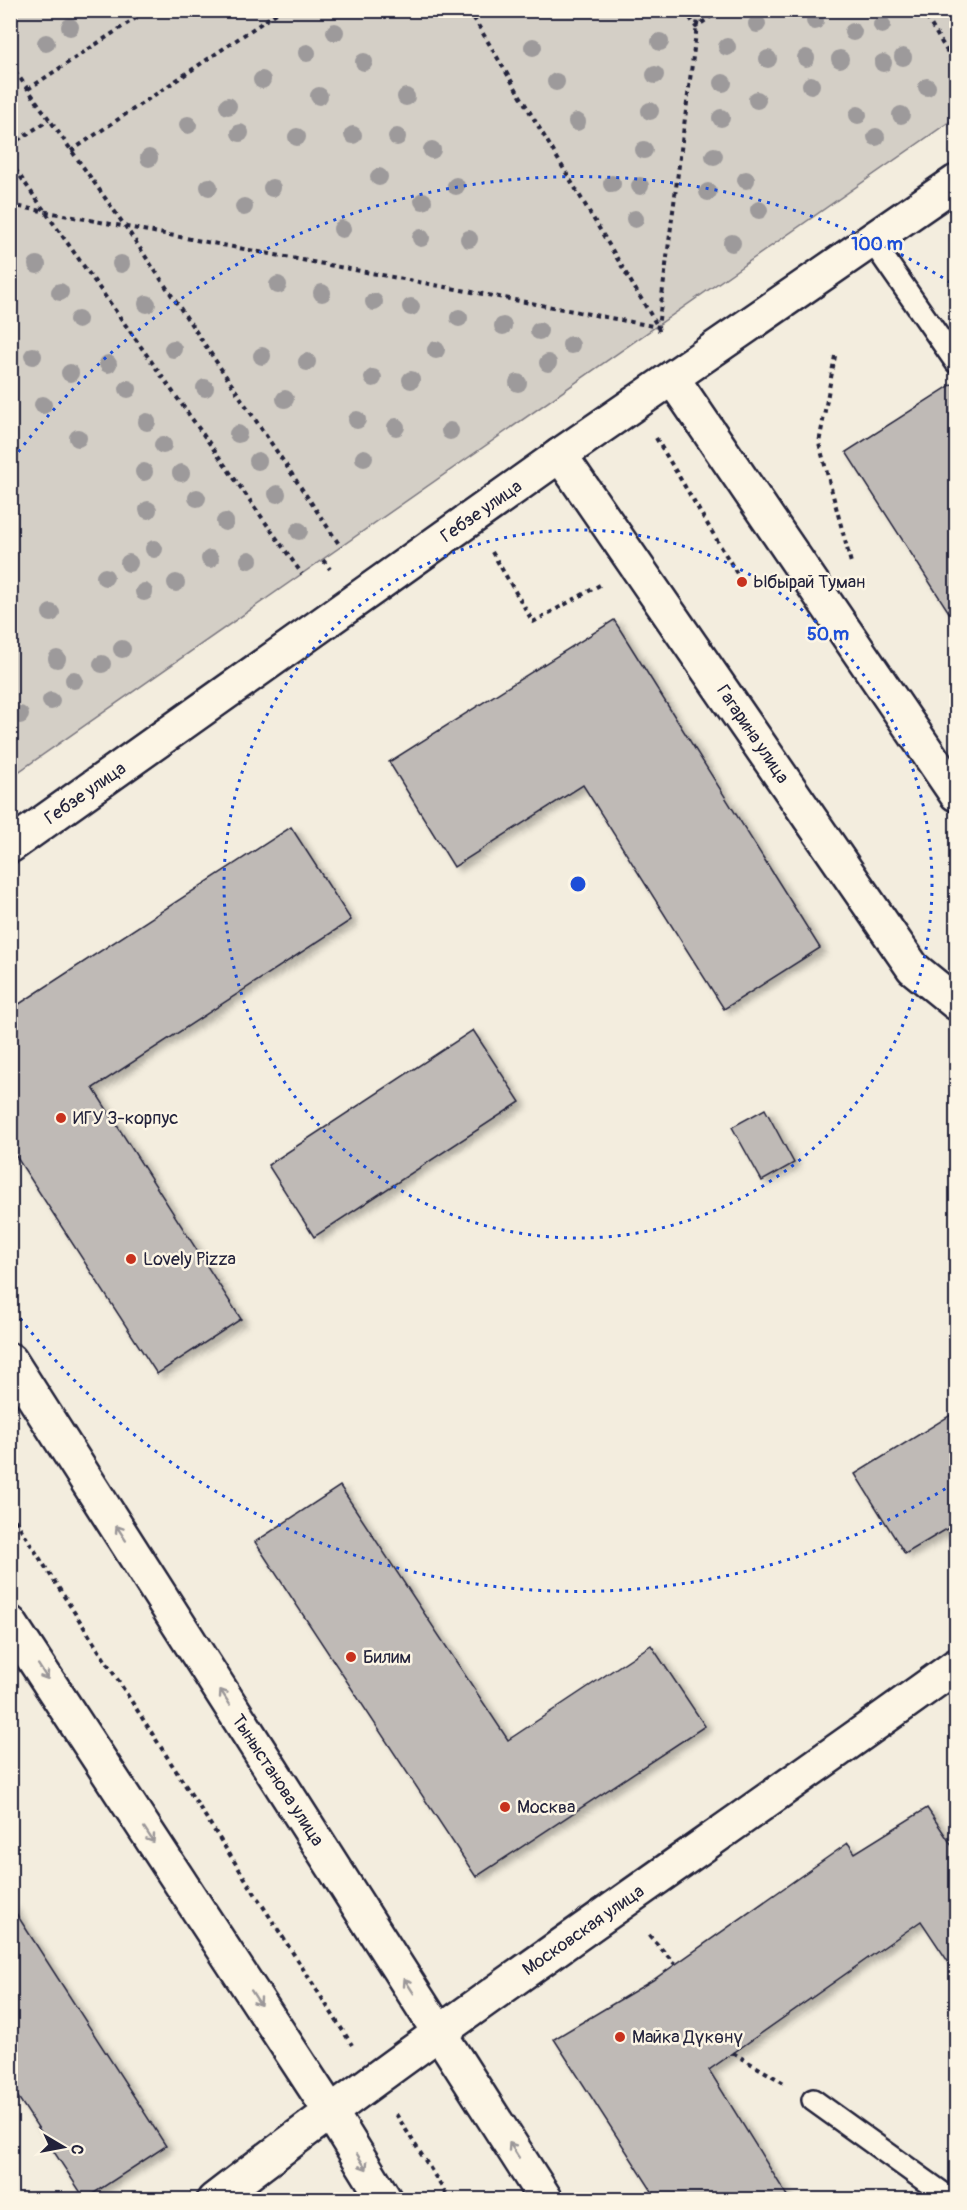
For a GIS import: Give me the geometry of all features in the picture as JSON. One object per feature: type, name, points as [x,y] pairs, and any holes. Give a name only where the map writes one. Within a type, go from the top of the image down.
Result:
[{"type":"street","name":"Гебзе улица","points":[[10,846],[560,455],[674,379],[957,182]]},
{"type":"street","points":[[674,379],[957,794]]},
{"type":"street","name":"Гагарина улица","points":[[560,455],[913,968],[957,1003]]},
{"type":"street","name":"Тыныстанова улица","points":[[10,1360],[546,2199]]},
{"type":"street","points":[[10,1623],[330,2111],[385,2199]]},
{"type":"street","name":"Московская улица","points":[[214,2199],[439,2032],[957,1666]]},
{"type":"lane","points":[[872,241],[957,362]]},
{"type":"lane","points":[[813,2100],[952,2199]]},
{"type":"path","points":[[28,89],[148,10]]},
{"type":"path","points":[[71,151],[281,10]]},
{"type":"path","points":[[470,10],[658,327]]},
{"type":"path","points":[[685,10],[696,27]]},
{"type":"path","points":[[658,327],[699,10]]},
{"type":"path","points":[[696,27],[720,10]]},
{"type":"path","points":[[922,10],[957,66]]},
{"type":"path","points":[[10,64],[125,226],[341,547]]},
{"type":"path","points":[[10,145],[49,120]]},
{"type":"path","points":[[10,162],[302,574]]},
{"type":"path","points":[[10,205],[658,327]]},
{"type":"path","points":[[835,356],[819,443],[854,574]]},
{"type":"path","points":[[636,404],[742,582]]},
{"type":"path","points":[[472,518],[533,622],[636,565]]},
{"type":"path","points":[[10,1512],[450,2199]]},
{"type":"path","points":[[733,2053],[813,2100]]},
{"type":"shaded area","points":[[11,10],[956,11],[956,117],[11,777]]},
{"type":"building","points":[[957,381],[957,625],[846,452]]},
{"type":"building","points":[[614,620],[820,948],[724,1009],[583,785],[454,867],[389,762]]},
{"type":"building","name":"ИГУ 3-корпус","points":[[291,827],[351,920],[93,1088],[241,1319],[157,1374],[10,1147],[10,1010]]},
{"type":"building","points":[[473,1030],[520,1102],[314,1237],[268,1165]]},
{"type":"building","points":[[765,1109],[794,1163],[762,1181],[732,1127]]},
{"type":"building","points":[[957,1411],[957,1523],[905,1554],[855,1474]]},
{"type":"building","points":[[340,1486],[508,1740],[651,1645],[705,1726],[476,1877],[255,1542]]},
{"type":"building","points":[[927,1808],[957,1853],[957,1975],[921,1921],[709,2070],[789,2199],[657,2199],[554,2039],[653,1980],[848,1843],[855,1853]]},
{"type":"building","points":[[10,1904],[166,2146],[85,2199],[10,2085]]},
{"type":"place","name":"Ыбырай Туман","points":[[742,582]]},
{"type":"place","name":"ИГУ 3-корпус","points":[[61,1118]]},
{"type":"place","name":"Lovely Pizza","points":[[131,1259]]},
{"type":"place","name":"Билим","points":[[351,1657]]},
{"type":"place","name":"Москва","points":[[505,1807]]},
{"type":"place","name":"Майка Дүкөнү","points":[[620,2037]]}]
